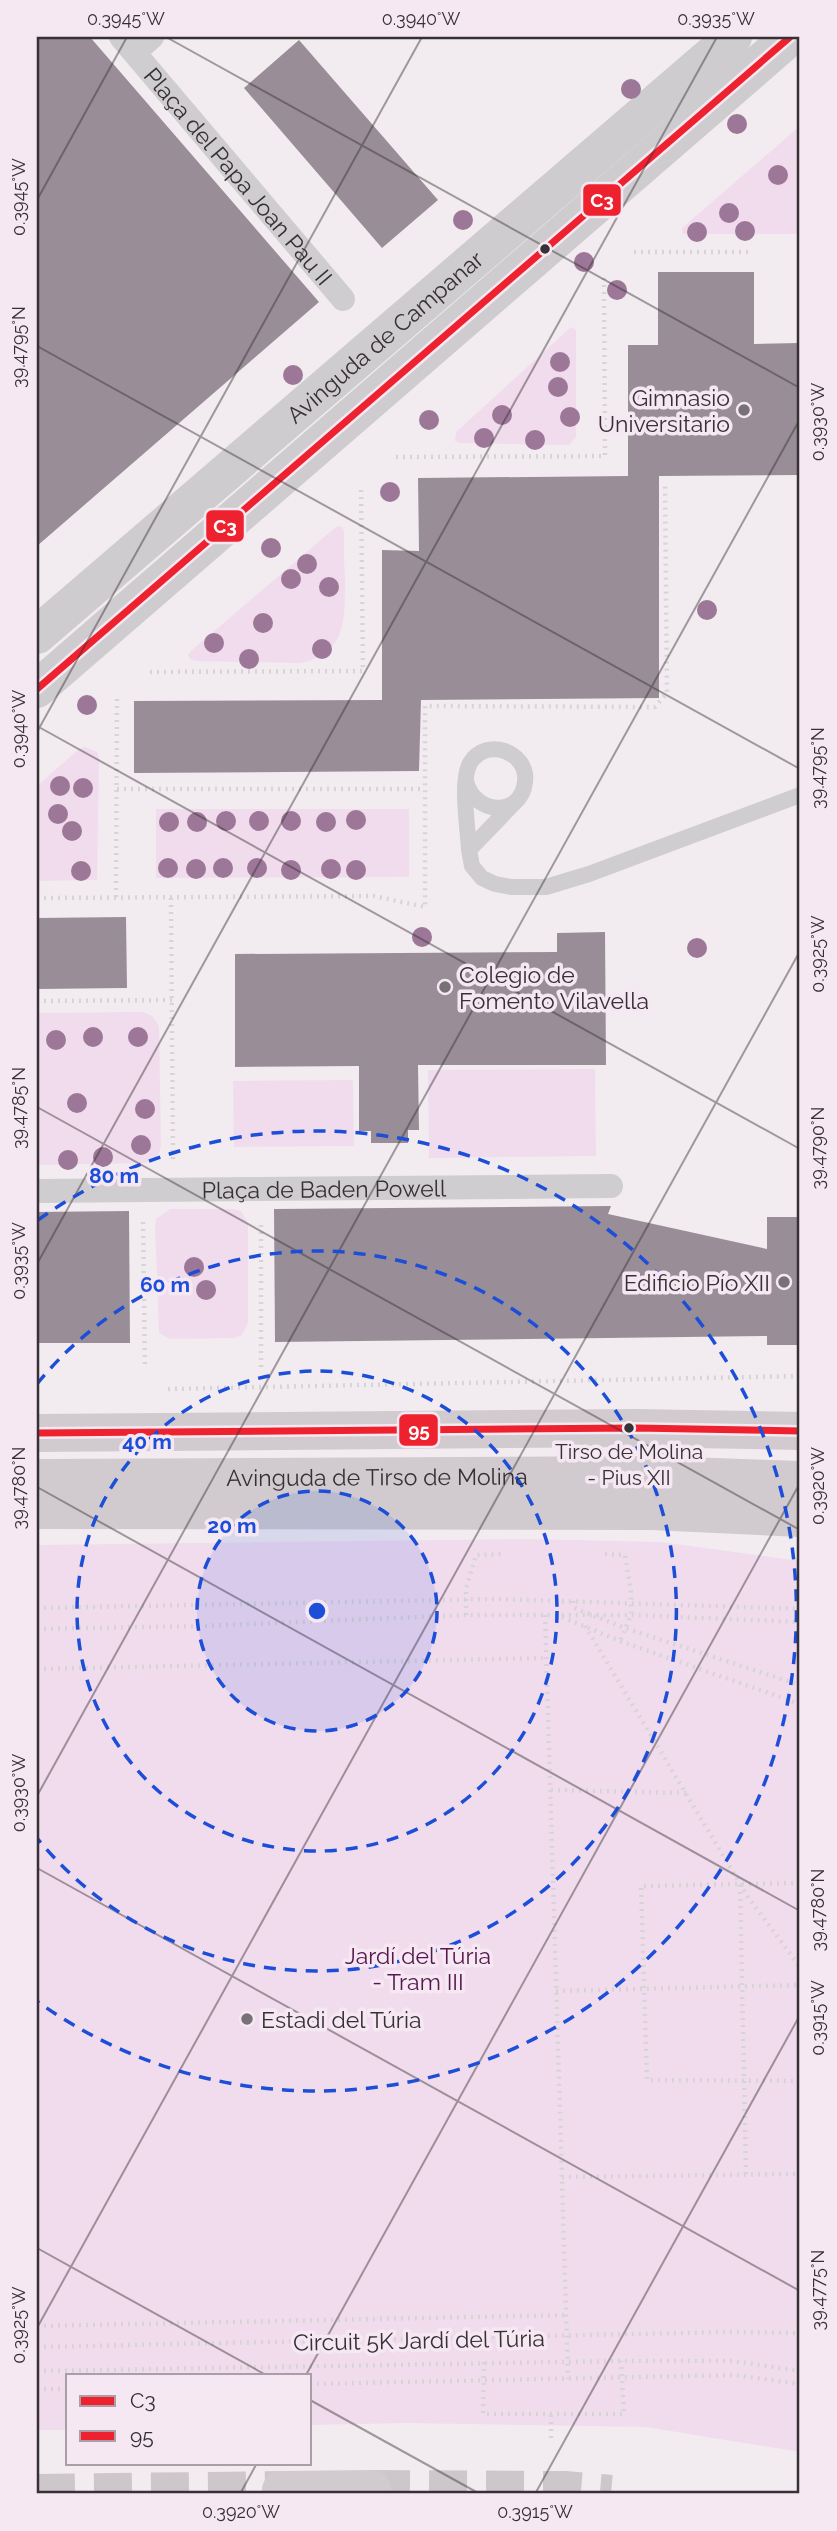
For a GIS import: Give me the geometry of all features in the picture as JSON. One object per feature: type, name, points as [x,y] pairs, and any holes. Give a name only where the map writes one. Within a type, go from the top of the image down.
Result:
[{"type":"main road","name":"Avinguda de Campanar","points":[[37,635],[733,37]]},
{"type":"main road","name":"Avinguda de Campanar","points":[[37,689],[790,37]]},
{"type":"main road","name":"Avinguda de Tirso de Molina","points":[[37,1433],[636,1428],[800,1431]]},
{"type":"main road","points":[[37,1465],[237,1476]]},
{"type":"main road","name":"Avinguda de Tirso de Molina","points":[[37,1478],[659,1475],[800,1480]]},
{"type":"main road","points":[[37,1510],[652,1511],[800,1518]]},
{"type":"main road","points":[[281,2490],[372,2489]]},
{"type":"street","name":"Plaça del Papa Joan Pau II","points":[[136,42],[343,299]]},
{"type":"street","name":"Plaça de Baden Powell","points":[[37,1191],[611,1186]]},
{"type":"lane","points":[[469,850],[524,790],[525,771],[521,762],[506,750],[486,750],[471,762],[466,781],[469,850],[472,866],[482,878],[511,887],[546,887],[589,874],[800,795]]},
{"type":"lane","points":[[466,781],[474,799],[482,806],[502,808],[519,798]]},
{"type":"path","points":[[634,252],[749,252]]},
{"type":"path","points":[[396,457],[606,456],[604,278]]},
{"type":"path","points":[[37,898],[374,896],[425,907],[425,706],[655,707],[667,693],[665,484]]},
{"type":"path","points":[[149,672],[363,671],[361,487]]},
{"type":"path","points":[[116,897],[117,699]]},
{"type":"path","points":[[117,789],[425,789]]},
{"type":"path","points":[[171,898],[173,1189]]},
{"type":"path","points":[[37,1001],[172,1000]]},
{"type":"path","points":[[261,1189],[261,1367]]},
{"type":"path","points":[[143,1190],[145,1369]]},
{"type":"path","points":[[162,1389],[800,1376]]},
{"type":"path","points":[[466,1615],[466,1589],[476,1555],[513,1553]]},
{"type":"path","points":[[600,1554],[625,1555],[631,1615],[620,1641]]},
{"type":"path","points":[[37,1608],[466,1599],[800,1609]]},
{"type":"path","points":[[573,1601],[574,1607],[592,1616],[800,1685]]},
{"type":"path","points":[[37,1629],[202,1626],[466,1615],[631,1615],[800,1622]]},
{"type":"path","points":[[545,1615],[568,2379]]},
{"type":"path","points":[[558,1615],[620,1641],[800,1704]]},
{"type":"path","points":[[585,1626],[740,1884],[800,1967]]},
{"type":"path","points":[[37,1669],[546,1658]]},
{"type":"path","points":[[551,1790],[687,1793]]},
{"type":"path","points":[[800,1883],[641,1886],[647,2080],[800,2081]]},
{"type":"path","points":[[740,1884],[746,2174]]},
{"type":"path","points":[[556,1991],[800,1985]]},
{"type":"path","points":[[562,2176],[800,2174]]},
{"type":"path","points":[[37,2326],[566,2315]]},
{"type":"path","name":"Circuit 5K Jardí del Túria","points":[[37,2347],[728,2332],[800,2333]]},
{"type":"path","points":[[484,2362],[483,2414],[551,2415],[624,2414],[621,2361]]},
{"type":"path","points":[[37,2371],[484,2362],[732,2361],[800,2371]]},
{"type":"path","points":[[312,2384],[734,2375],[800,2384]]},
{"type":"path","points":[[37,2389],[66,2389]]},
{"type":"path","points":[[551,2415],[551,2438]]},
{"type":"green space","points":[[800,126],[800,234],[683,234],[682,228]]},
{"type":"green space","points":[[571,327],[576,330],[576,437],[569,445],[455,441],[456,432]]},
{"type":"green space","points":[[337,526],[344,531],[343,622],[340,634],[326,652],[315,659],[300,663],[190,659],[188,655],[192,650]]},
{"type":"green space","points":[[85,747],[97,752],[99,757],[97,880],[37,881],[37,786],[79,749]]},
{"type":"green space","points":[[156,809],[409,809],[409,877],[156,878]]},
{"type":"green space","points":[[141,1012],[152,1016],[159,1027],[161,1145],[158,1155],[145,1163],[37,1165],[37,1013]]},
{"type":"green space","points":[[595,1069],[596,1156],[429,1158],[428,1070]]},
{"type":"green space","points":[[353,1080],[354,1146],[234,1147],[233,1081]]},
{"type":"green space","points":[[170,1209],[233,1209],[241,1211],[248,1223],[248,1323],[242,1335],[235,1338],[170,1339],[159,1333],[155,1226],[156,1219]]},
{"type":"green space","name":"Jardí del Túria - Tram III","points":[[528,1539],[660,1542],[800,1561],[800,2452],[646,2427],[406,2423],[312,2425],[312,2374],[66,2374],[66,2430],[37,2430],[37,1545]]},
{"type":"building","points":[[37,37],[90,37],[319,302],[37,546]]},
{"type":"building","points":[[299,40],[438,200],[382,248],[244,88]]},
{"type":"building","points":[[658,272],[754,272],[754,344],[800,343],[800,475],[659,476],[659,698],[421,700],[419,771],[134,773],[134,701],[382,700],[382,550],[419,551],[418,478],[628,476],[628,345],[658,345]]},
{"type":"building","points":[[126,917],[127,988],[37,989],[37,918]]},
{"type":"building","points":[[605,932],[606,1065],[418,1065],[419,1130],[408,1130],[408,1143],[371,1143],[371,1131],[359,1131],[359,1066],[235,1067],[235,954],[557,952],[557,933]]},
{"type":"building","points":[[611,1206],[608,1214],[767,1249],[767,1217],[800,1217],[800,1345],[767,1345],[767,1336],[275,1342],[274,1209]]},
{"type":"building","points":[[129,1211],[130,1343],[37,1343],[37,1212]]},
{"type":"tunnel","points":[[372,2489],[565,2490],[611,2494]]},
{"type":"tunnel","points":[[37,2493],[281,2490]]},
{"type":"transit line","name":"C3","points":[[37,689],[790,37]]},
{"type":"transit line","name":"95","points":[[37,1433],[636,1428],[800,1431]]},
{"type":"place","name":"Gimnasio Universitario","points":[[744,410]]},
{"type":"place","name":"Colegio de Fomento Vilavella","points":[[445,987]]},
{"type":"place","name":"Edificio Pío XII","points":[[784,1282]]},
{"type":"place","name":"Tirso de Molina - Pius XII","points":[[629,1428]]},
{"type":"place","name":"Estadi del Túria","points":[[247,2019]]}]
